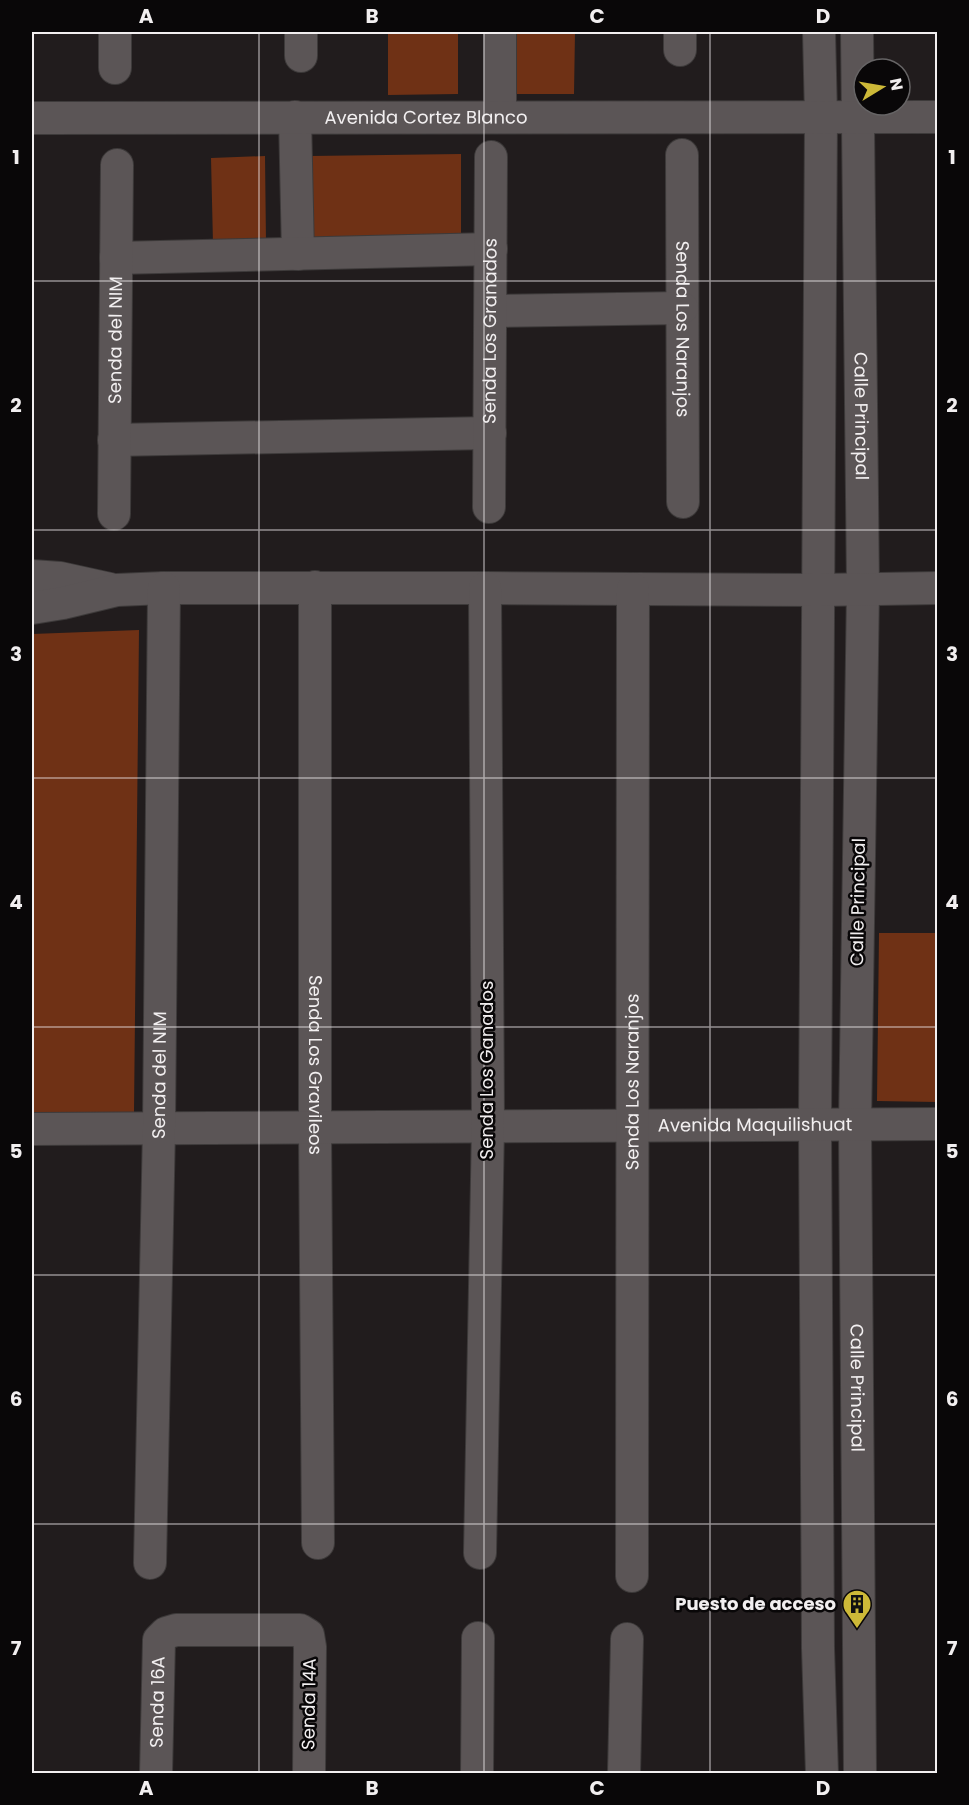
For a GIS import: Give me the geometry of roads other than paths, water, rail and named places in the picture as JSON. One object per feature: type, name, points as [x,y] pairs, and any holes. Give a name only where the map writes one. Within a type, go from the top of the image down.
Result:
[{"type":"street","points":[[114,32],[115,68]]},
{"type":"street","points":[[500,32],[500,117]]},
{"type":"street","points":[[819,32],[821,116],[815,1125],[818,1654],[822,1773]]},
{"type":"street","name":"Calle Principal","points":[[857,32],[858,57]]},
{"type":"street","points":[[295,117],[298,254]]},
{"type":"street","name":"Avenida Cortez Blanco","points":[[32,118],[852,117]]},
{"type":"street","name":"Calle Principal","points":[[859,117],[863,589],[855,1125],[860,1773]]},
{"type":"street","name":"Avenida Cortez Blanco","points":[[912,117],[938,117]]},
{"type":"street","name":"Senda Los Naranjos","points":[[682,155],[683,502]]},
{"type":"street","name":"Senda Los Granados","points":[[489,507],[491,157]]},
{"type":"street","name":"Senda del NIM","points":[[114,514],[117,165]]},
{"type":"street","points":[[116,258],[491,249]]},
{"type":"street","points":[[491,312],[682,308]]},
{"type":"street","points":[[114,440],[490,433]]},
{"type":"street","points":[[32,576],[60,578],[117,590]]},
{"type":"street","name":"Senda Los Gravileos","points":[[315,587],[318,1543]]},
{"type":"street","points":[[32,608],[117,590],[164,588],[819,590],[938,588]]},
{"type":"street","name":"Senda del NIM","points":[[150,1563],[159,1128],[164,588]]},
{"type":"street","name":"Senda Los Ganados","points":[[480,1553],[488,1126],[485,588]]},
{"type":"street","name":"Senda Los Naranjos","points":[[632,1576],[633,589]]},
{"type":"street","name":"Avenida Maquilishuat","points":[[32,1129],[938,1124]]},
{"type":"street","name":"Senda 16A","points":[[156,1773],[159,1640],[165,1633],[176,1630],[300,1630],[308,1635]]},
{"type":"street","name":"Senda 14A","points":[[308,1635],[310,1647],[309,1773]]},
{"type":"street","points":[[477,1773],[478,1638]]},
{"type":"street","points":[[624,1773],[627,1639]]},
{"type":"street","points":[[818,1654],[858,1655]]},
{"type":"place","name":"Puesto de acceso","points":[[857,1630]]}]
